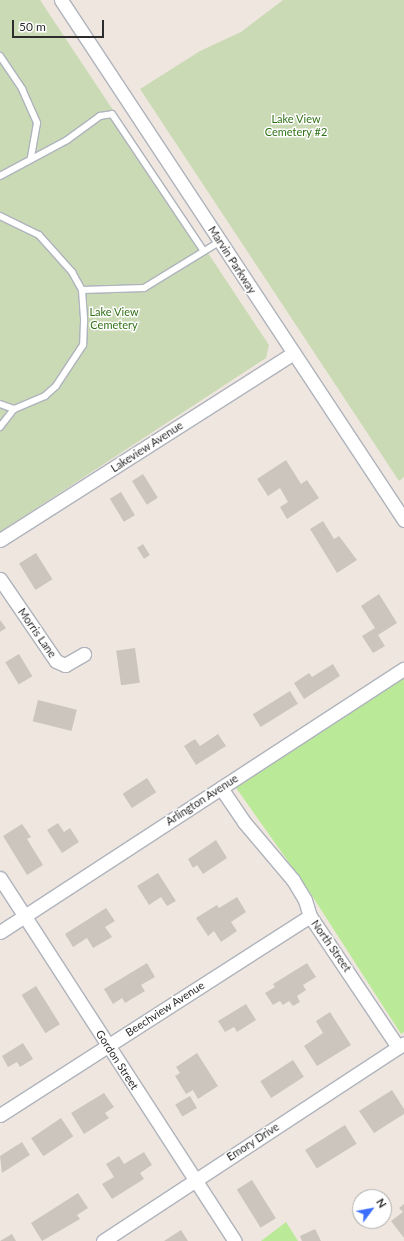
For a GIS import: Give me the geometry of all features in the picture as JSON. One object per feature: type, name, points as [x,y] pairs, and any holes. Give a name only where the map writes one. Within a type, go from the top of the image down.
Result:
[{"type":"street","name":"Marvin Parkway","points":[[61,0],[219,242],[404,520]]},
{"type":"street","name":"Lakeview Avenue","points":[[0,540],[293,353]]},
{"type":"street","name":"Morris Lane","points":[[0,579],[56,661],[65,665],[84,654]]},
{"type":"street","name":"Arlington Avenue","points":[[0,932],[404,669]]},
{"type":"street","name":"North Street","points":[[221,788],[259,841],[287,871],[302,894],[310,916],[401,1045]]},
{"type":"street","name":"Gordon Street","points":[[0,878],[234,1241]]},
{"type":"street","name":"Beechview Avenue","points":[[0,1115],[310,916]]},
{"type":"street","name":"Emory Drive","points":[[102,1241],[401,1045]]},
{"type":"lane","points":[[0,56],[22,89],[37,123],[31,158]]},
{"type":"lane","points":[[0,176],[67,140],[100,116],[112,114],[203,250]]},
{"type":"lane","points":[[0,216],[39,236],[72,272],[82,290],[83,345],[72,364],[56,386],[45,396],[14,409],[0,427]]},
{"type":"lane","points":[[82,290],[144,288],[203,250],[219,242]]},
{"type":"lane","points":[[0,404],[14,409]]},
{"type":"green space","name":"Lake View Cemetery","points":[[0,0],[40,0],[269,345],[266,358],[0,532]]},
{"type":"green space","name":"Lake View Cemetery #2","points":[[283,0],[404,0],[404,477],[399,481],[140,89],[200,51],[241,32]]},
{"type":"green space","points":[[404,676],[404,1032],[401,1034],[307,888],[234,785]]},
{"type":"green space","points":[[286,1222],[298,1241],[261,1241]]},
{"type":"building","points":[[286,460],[301,484],[307,480],[319,498],[287,519],[280,507],[288,502],[280,488],[268,496],[257,479]]},
{"type":"building","points":[[143,474],[158,498],[147,505],[132,481]]},
{"type":"building","points":[[121,492],[135,515],[124,522],[110,499]]},
{"type":"building","points":[[323,521],[334,539],[339,536],[357,560],[337,573],[310,529]]},
{"type":"building","points":[[143,544],[150,555],[144,559],[137,548]]},
{"type":"building","points":[[36,553],[52,579],[35,590],[19,564]]},
{"type":"building","points":[[379,594],[397,623],[378,635],[385,646],[373,653],[362,636],[375,628],[361,606]]},
{"type":"building","points":[[0,620],[6,628],[0,632]]},
{"type":"building","points":[[135,648],[140,683],[121,685],[116,651]]},
{"type":"building","points":[[19,654],[32,676],[19,685],[5,662]]},
{"type":"building","points":[[333,664],[340,676],[304,699],[294,683],[309,673],[312,677]]},
{"type":"building","points":[[290,691],[298,704],[261,727],[253,714]]},
{"type":"building","points":[[38,700],[77,710],[71,731],[33,721]]},
{"type":"building","points":[[218,734],[226,746],[196,765],[184,746],[195,739],[200,746]]},
{"type":"building","points":[[147,778],[156,792],[132,808],[123,794]]},
{"type":"building","points":[[58,823],[64,832],[70,828],[79,842],[62,853],[47,830]]},
{"type":"building","points":[[22,824],[31,837],[27,839],[43,865],[27,875],[3,836]]},
{"type":"building","points":[[216,840],[227,858],[203,874],[197,865],[193,868],[188,859]]},
{"type":"building","points":[[158,873],[176,901],[167,906],[161,897],[149,905],[137,886]]},
{"type":"building","points":[[237,897],[246,912],[231,922],[237,931],[221,942],[214,931],[208,936],[196,918],[217,905],[219,908]]},
{"type":"building","points":[[106,908],[115,921],[105,927],[112,937],[93,948],[87,938],[73,947],[65,934]]},
{"type":"building","points":[[147,963],[155,977],[141,985],[145,991],[125,1003],[122,998],[113,1004],[104,989]]},
{"type":"building","points":[[307,963],[316,977],[303,985],[306,990],[297,996],[300,1002],[293,1006],[289,1001],[283,1005],[280,1001],[273,1005],[265,993],[275,987],[273,984]]},
{"type":"building","points":[[36,986],[60,1024],[45,1033],[22,995]]},
{"type":"building","points":[[246,1004],[256,1020],[237,1032],[234,1027],[225,1032],[218,1021]]},
{"type":"building","points":[[330,1012],[351,1045],[317,1066],[304,1046],[323,1033],[316,1021]]},
{"type":"building","points":[[23,1043],[33,1059],[20,1067],[17,1062],[8,1067],[2,1056]]},
{"type":"building","points":[[197,1053],[218,1086],[198,1099],[193,1090],[186,1094],[175,1076],[180,1073],[176,1067]]},
{"type":"building","points":[[293,1060],[304,1077],[271,1098],[260,1081]]},
{"type":"building","points":[[392,1090],[404,1109],[404,1114],[374,1133],[359,1111]]},
{"type":"building","points":[[104,1093],[114,1107],[105,1113],[109,1118],[84,1134],[71,1113]]},
{"type":"building","points":[[190,1096],[197,1108],[182,1117],[175,1104]]},
{"type":"building","points":[[61,1118],[73,1136],[43,1156],[31,1138]]},
{"type":"building","points":[[345,1125],[357,1144],[317,1169],[305,1150]]},
{"type":"building","points":[[22,1142],[30,1155],[2,1173],[0,1156]]},
{"type":"building","points":[[144,1152],[152,1165],[140,1173],[144,1179],[112,1199],[102,1184],[114,1177],[106,1164],[119,1156],[124,1164]]},
{"type":"building","points":[[252,1180],[276,1218],[261,1228],[237,1190]]},
{"type":"building","points":[[78,1193],[88,1208],[77,1215],[80,1219],[42,1241],[31,1223]]},
{"type":"building","points":[[404,1204],[404,1238],[392,1222],[392,1220],[403,1212],[399,1208]]},
{"type":"building","points":[[315,1229],[321,1241],[302,1241],[300,1236]]},
{"type":"building","points":[[181,1230],[188,1241],[164,1241]]},
{"type":"building","points":[[12,1234],[16,1241],[0,1241]]}]
